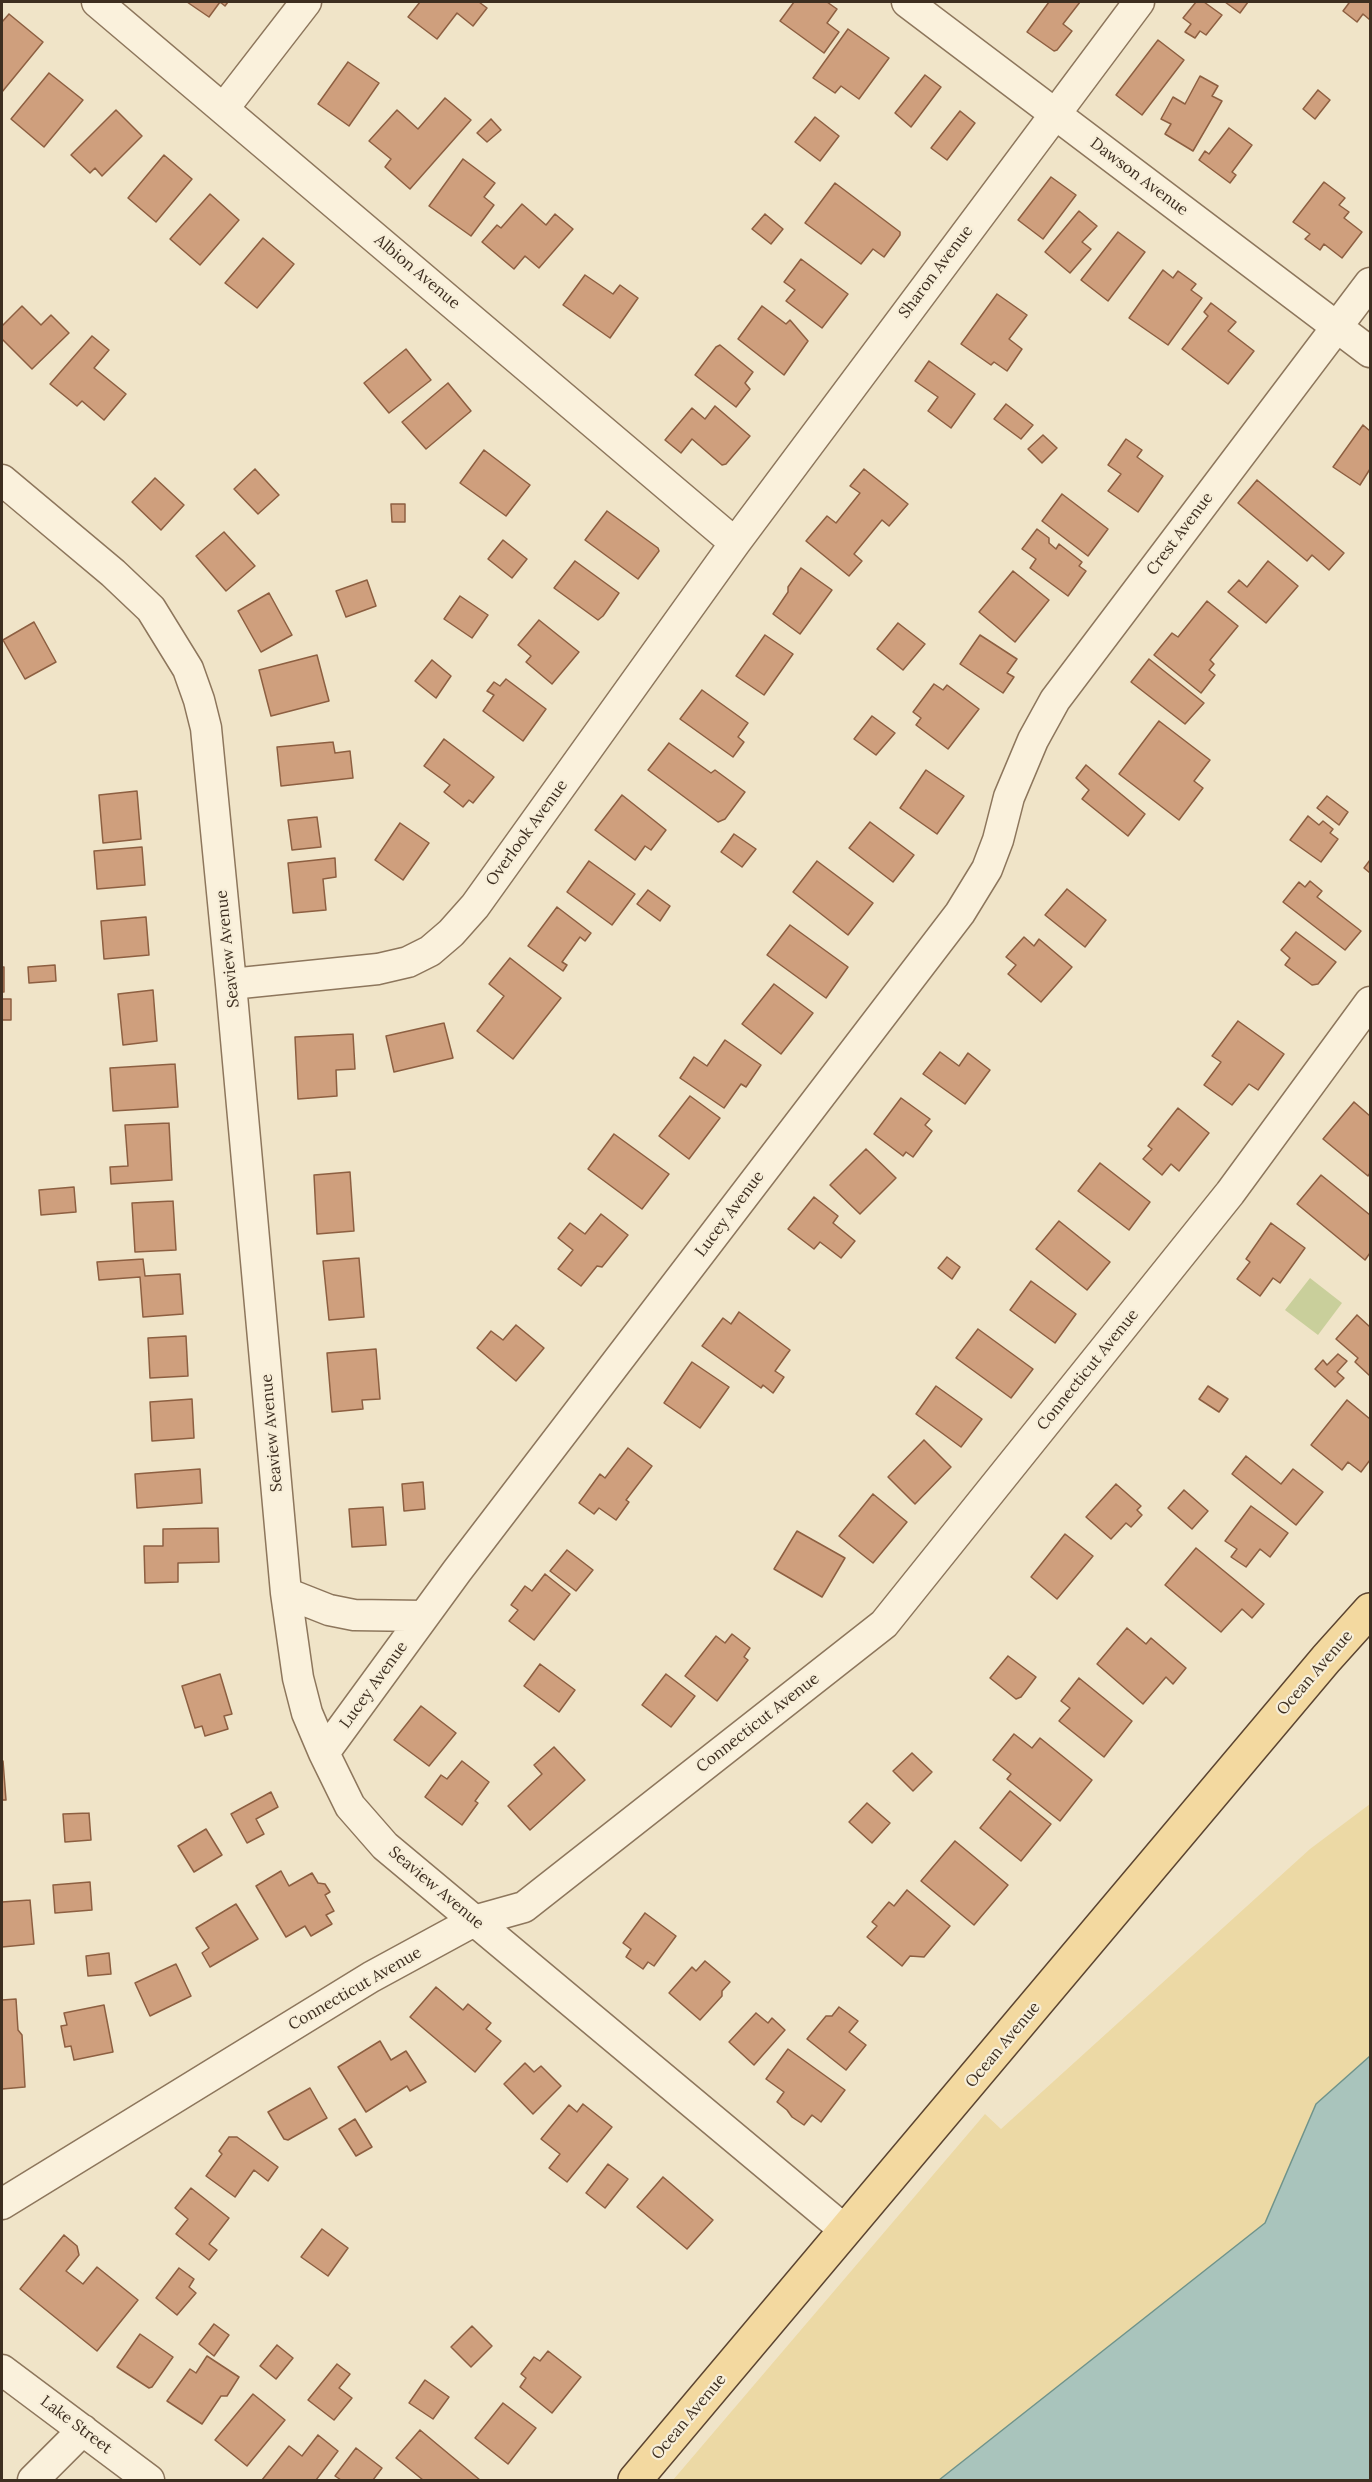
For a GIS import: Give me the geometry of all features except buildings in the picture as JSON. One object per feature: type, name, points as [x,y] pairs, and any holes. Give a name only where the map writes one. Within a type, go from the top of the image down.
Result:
[{"type":"main road","name":"Ocean Avenue","points":[[635,2481],[1326,1659],[1371,1610]]},
{"type":"street","name":"Albion Avenue","points":[[98,2],[735,543]]},
{"type":"street","points":[[224,108],[306,2]]},
{"type":"street","name":"Dawson Avenue","points":[[907,2],[1371,352]]},
{"type":"street","name":"Sharon Avenue","points":[[735,543],[1139,2]]},
{"type":"street","name":"Crest Avenue","points":[[1009,797],[1033,740],[1055,700],[1371,283]]},
{"type":"street","name":"Seaview Avenue","points":[[2,480],[151,609],[188,669],[199,700],[206,728],[231,984],[286,1593],[298,1678],[307,1713],[324,1753],[350,1806],[385,1846],[846,2231]]},
{"type":"street","name":"Overlook Avenue","points":[[231,984],[378,969],[408,962],[430,951],[451,933],[475,906],[735,543]]},
{"type":"street","name":"Lucey Avenue","points":[[324,1753],[424,1616],[960,913],[987,869],[998,840],[1009,797]]},
{"type":"street","name":"Connecticut Avenue","points":[[5,2198],[371,1977],[474,1921],[524,1907],[884,1624],[1230,1193],[1371,1002]]},
{"type":"street","name":"Lucey Avenue","points":[[286,1593],[321,1607],[354,1616],[424,1616]]},
{"type":"street","name":"Lake Street","points":[[2,2370],[149,2481]]},
{"type":"street","points":[[33,2481],[83,2430]]},
{"type":"green space","points":[[1310,1278],[1342,1303],[1318,1335],[1285,1310]]},
{"type":"sand","points":[[1370,1804],[1370,2056],[1316,2104],[1265,2223],[939,2480],[673,2480],[985,2114],[1001,2129],[1310,1849]]},
{"type":"water","points":[[1370,2056],[1370,2480],[939,2480],[1265,2223],[1316,2104]]}]
